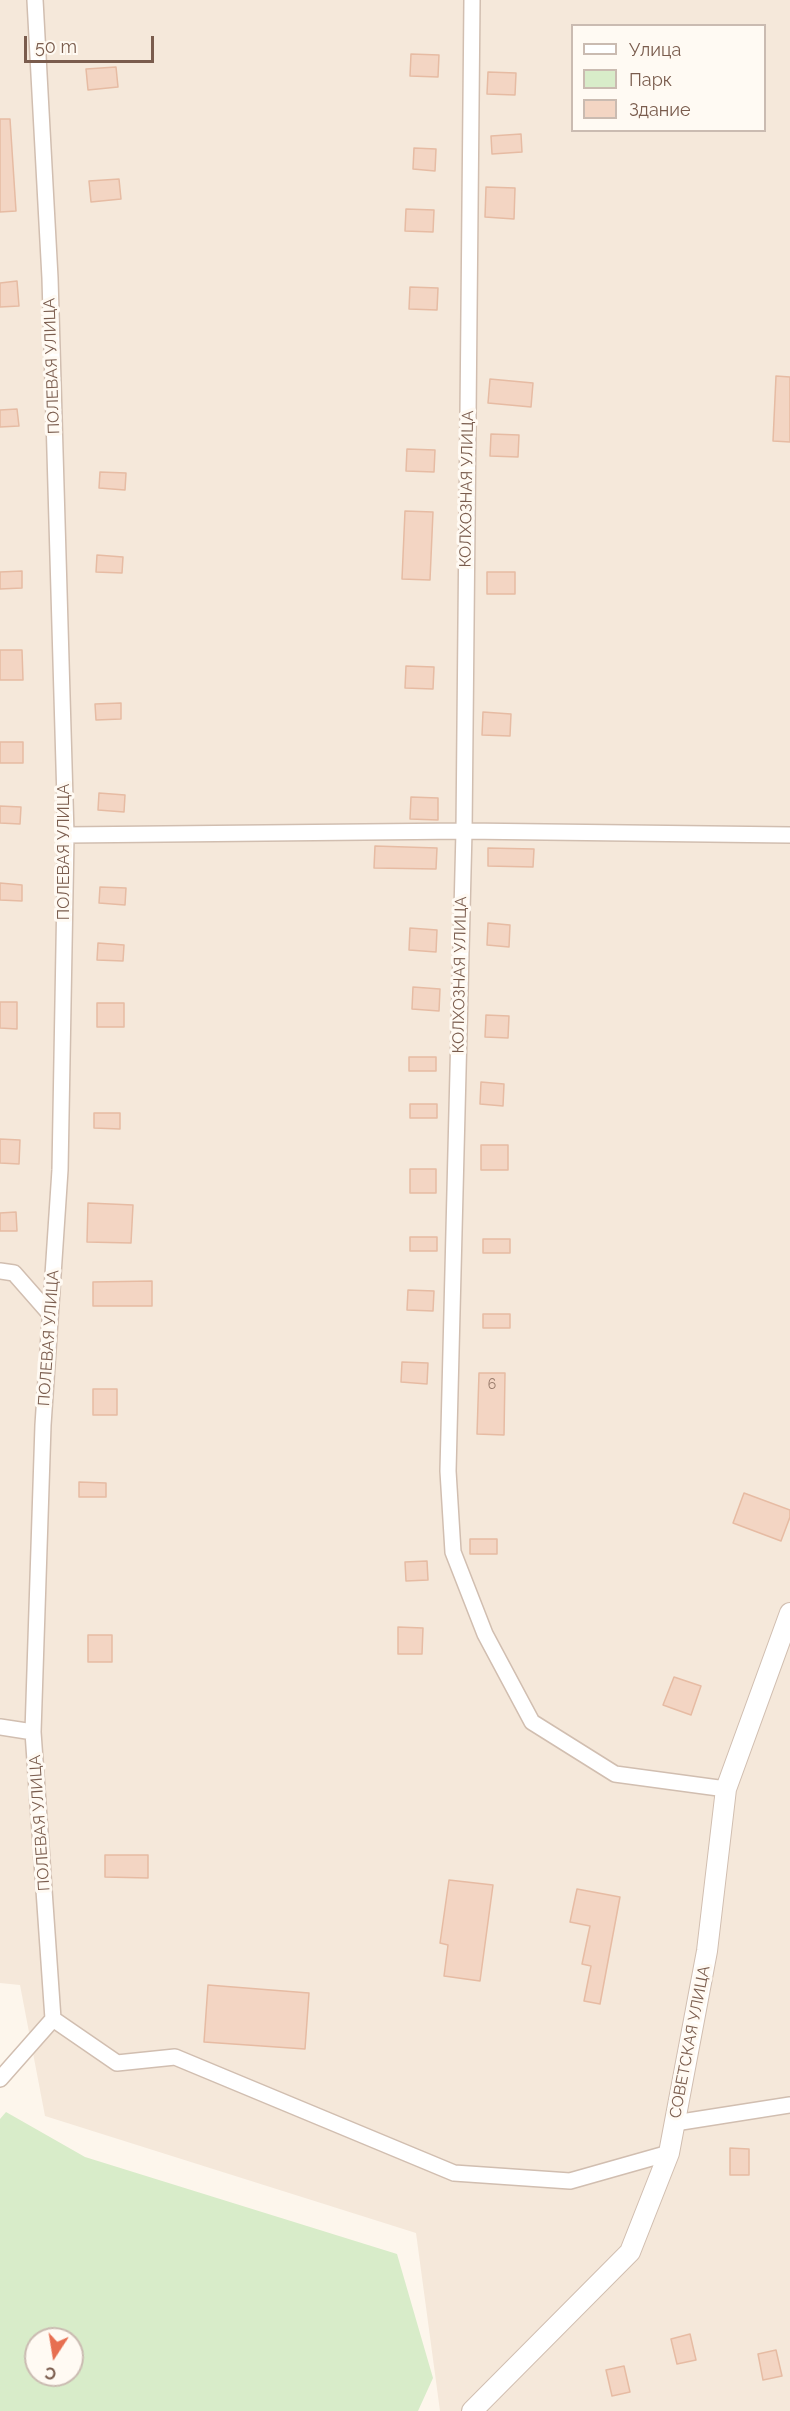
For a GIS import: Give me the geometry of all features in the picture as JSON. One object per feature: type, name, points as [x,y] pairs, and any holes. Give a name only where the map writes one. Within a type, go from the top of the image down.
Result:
[{"type":"street","name":"ПОЛЕВАЯ УЛИЦА","points":[[35,0],[50,278],[66,835],[60,1170],[44,1425],[33,1732],[53,2019]]},
{"type":"street","name":"КОЛХОЗНАЯ УЛИЦА","points":[[472,0],[464,831],[447,1471],[453,1552],[485,1634],[532,1722],[615,1774],[726,1789]]},
{"type":"street","points":[[66,835],[464,831],[790,835]]},
{"type":"street","points":[[0,1271],[14,1273],[50,1314]]},
{"type":"street","name":"СОВЕТСКАЯ УЛИЦА","points":[[472,2411],[630,2252],[669,2153],[707,1951],[726,1789],[790,1613]]},
{"type":"street","points":[[0,1727],[33,1732]]},
{"type":"street","points":[[0,2079],[53,2019],[117,2063],[175,2057],[454,2173],[570,2181],[669,2153]]},
{"type":"street","points":[[675,2123],[790,2105]]},
{"type":"shaded area","points":[[0,0],[790,0],[790,2411],[440,2411],[416,2233],[45,2116],[20,1985],[0,1983]]},
{"type":"green space","points":[[6,2112],[85,2157],[397,2254],[433,2378],[418,2411],[0,2411],[0,2119]]},
{"type":"building","points":[[411,54],[439,55],[438,77],[410,76]]},
{"type":"building","points":[[116,67],[118,87],[88,90],[86,69]]},
{"type":"building","points":[[488,72],[516,73],[515,95],[487,94]]},
{"type":"building","points":[[0,119],[10,119],[16,211],[0,212]]},
{"type":"building","points":[[521,134],[522,152],[492,154],[491,136]]},
{"type":"building","points":[[414,148],[436,149],[435,171],[413,169]]},
{"type":"building","points":[[119,179],[121,199],[91,202],[89,181]]},
{"type":"building","points":[[486,187],[515,188],[514,219],[485,217]]},
{"type":"building","points":[[406,209],[434,210],[433,232],[405,231]]},
{"type":"building","points":[[17,281],[19,306],[0,307],[0,283]]},
{"type":"building","points":[[410,287],[438,288],[437,310],[409,309]]},
{"type":"building","points":[[776,376],[790,377],[790,442],[773,441]]},
{"type":"building","points":[[490,379],[533,383],[531,407],[488,403]]},
{"type":"building","points":[[17,409],[19,426],[0,427],[0,410]]},
{"type":"building","points":[[491,434],[519,435],[518,457],[490,456]]},
{"type":"building","points":[[407,449],[435,450],[434,472],[406,471]]},
{"type":"building","points":[[100,472],[126,473],[125,490],[99,488]]},
{"type":"building","points":[[405,511],[433,512],[430,580],[402,579]]},
{"type":"building","points":[[97,555],[123,557],[122,573],[96,572]]},
{"type":"building","points":[[22,571],[22,588],[0,589],[0,572]]},
{"type":"building","points":[[487,572],[515,572],[515,594],[487,594]]},
{"type":"building","points":[[0,650],[22,650],[23,680],[0,680]]},
{"type":"building","points":[[406,666],[434,667],[433,689],[405,688]]},
{"type":"building","points":[[121,703],[121,719],[96,720],[95,704]]},
{"type":"building","points":[[483,712],[511,714],[510,736],[482,735]]},
{"type":"building","points":[[0,742],[23,742],[23,763],[0,763]]},
{"type":"building","points":[[99,793],[125,795],[124,812],[98,810]]},
{"type":"building","points":[[411,797],[438,798],[438,820],[410,819]]},
{"type":"building","points":[[0,806],[21,807],[20,824],[0,823]]},
{"type":"building","points":[[375,846],[437,848],[436,869],[374,868]]},
{"type":"building","points":[[488,848],[534,849],[533,867],[488,866]]},
{"type":"building","points":[[0,883],[22,885],[22,901],[0,900]]},
{"type":"building","points":[[100,887],[126,888],[125,905],[99,903]]},
{"type":"building","points":[[488,923],[510,925],[509,947],[487,945]]},
{"type":"building","points":[[410,928],[437,930],[436,952],[409,950]]},
{"type":"building","points":[[98,943],[124,945],[123,961],[97,960]]},
{"type":"building","points":[[413,987],[440,989],[439,1011],[412,1009]]},
{"type":"building","points":[[0,1002],[17,1002],[17,1029],[0,1028]]},
{"type":"building","points":[[97,1003],[124,1003],[124,1027],[97,1027]]},
{"type":"building","points":[[486,1015],[509,1016],[508,1038],[485,1037]]},
{"type":"building","points":[[409,1057],[436,1057],[436,1071],[409,1071]]},
{"type":"building","points":[[481,1082],[504,1084],[503,1106],[480,1104]]},
{"type":"building","points":[[410,1104],[437,1104],[437,1118],[410,1118]]},
{"type":"building","points":[[94,1113],[120,1113],[120,1129],[94,1128]]},
{"type":"building","points":[[0,1139],[20,1140],[19,1164],[0,1163]]},
{"type":"building","points":[[481,1145],[508,1145],[508,1170],[481,1170]]},
{"type":"building","points":[[410,1169],[436,1169],[436,1193],[410,1193]]},
{"type":"building","points":[[88,1203],[133,1205],[131,1243],[87,1242]]},
{"type":"building","points":[[16,1212],[17,1231],[0,1231],[0,1213]]},
{"type":"building","points":[[410,1237],[437,1237],[437,1251],[410,1251]]},
{"type":"building","points":[[483,1239],[510,1239],[510,1253],[483,1253]]},
{"type":"building","points":[[152,1281],[152,1306],[93,1306],[93,1282]]},
{"type":"building","points":[[408,1290],[434,1291],[433,1311],[407,1310]]},
{"type":"building","points":[[483,1314],[510,1314],[510,1328],[483,1328]]},
{"type":"building","points":[[402,1362],[428,1363],[427,1384],[401,1382]]},
{"type":"building","points":[[479,1373],[505,1373],[504,1435],[477,1434]]},
{"type":"building","points":[[93,1389],[117,1389],[117,1415],[93,1415]]},
{"type":"building","points":[[79,1482],[106,1483],[106,1497],[79,1497]]},
{"type":"building","points":[[744,1493],[790,1510],[790,1517],[781,1541],[733,1523]]},
{"type":"building","points":[[470,1539],[497,1539],[497,1554],[470,1554]]},
{"type":"building","points":[[427,1561],[428,1580],[406,1581],[405,1562]]},
{"type":"building","points":[[398,1627],[423,1628],[422,1654],[398,1654]]},
{"type":"building","points":[[88,1635],[112,1635],[112,1662],[88,1662]]},
{"type":"building","points":[[674,1677],[701,1686],[691,1715],[663,1705]]},
{"type":"building","points":[[105,1855],[148,1855],[148,1878],[105,1877]]},
{"type":"building","points":[[449,1880],[493,1885],[480,1981],[444,1976],[448,1945],[440,1943]]},
{"type":"building","points":[[577,1889],[620,1897],[600,2004],[584,2001],[591,1966],[582,1964],[590,1926],[570,1922]]},
{"type":"building","points":[[208,1985],[309,1993],[305,2049],[204,2042]]},
{"type":"building","points":[[730,2148],[749,2149],[749,2175],[730,2175]]},
{"type":"building","points":[[690,2334],[696,2360],[677,2364],[671,2339]]},
{"type":"building","points":[[776,2350],[782,2376],[763,2380],[758,2354]]},
{"type":"building","points":[[624,2366],[630,2392],[612,2396],[606,2370]]}]
